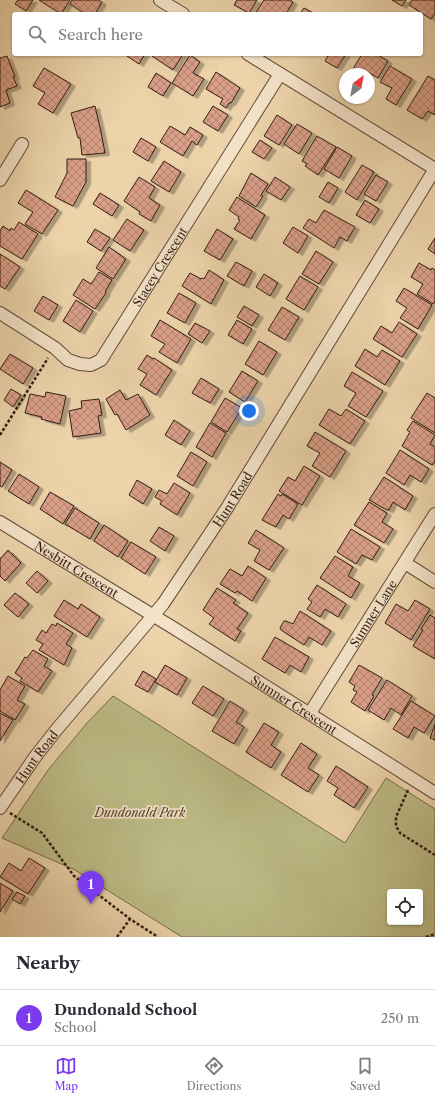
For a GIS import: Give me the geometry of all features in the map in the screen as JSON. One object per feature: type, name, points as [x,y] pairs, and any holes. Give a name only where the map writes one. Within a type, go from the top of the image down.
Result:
[{"type":"street","points":[[160,0],[180,12]]},
{"type":"street","points":[[251,56],[435,169]]},
{"type":"street","name":"Stacey Crescent","points":[[0,313],[55,348],[68,360],[80,364],[91,365],[101,360],[280,74]]},
{"type":"street","points":[[0,180],[22,144]]},
{"type":"street","name":"Hunt Road","points":[[0,808],[35,757],[57,729],[163,604],[227,508],[435,169]]},
{"type":"street","name":"Sumner Lane","points":[[310,713],[435,514]]},
{"type":"street","name":"Nesbitt Crescent","points":[[0,522],[153,616]]},
{"type":"street","points":[[405,563],[435,582]]},
{"type":"street","name":"Sumner Crescent","points":[[153,616],[310,713],[435,793]]},
{"type":"path","points":[[0,435],[47,359]]},
{"type":"path","points":[[408,790],[396,818],[396,826],[400,833],[435,855]]},
{"type":"path","points":[[15,816],[42,833],[74,876],[130,920],[158,937]]},
{"type":"path","points":[[117,937],[130,920]]},
{"type":"path","points":[[426,937],[435,934]]},
{"type":"green space","name":"Dundonald Park","points":[[113,696],[345,843],[386,778],[435,809],[435,937],[182,937],[75,870],[2,838],[48,770],[87,723]]},
{"type":"building","points":[[18,0],[33,0],[26,11],[15,4]]},
{"type":"building","points":[[39,0],[70,0],[62,12],[58,12]]},
{"type":"building","points":[[72,0],[98,0],[102,2],[96,12],[82,12],[70,4]]},
{"type":"building","points":[[237,0],[257,0],[250,12],[234,5]]},
{"type":"building","points":[[264,0],[290,0],[293,2],[287,12],[256,12]]},
{"type":"building","points":[[392,0],[406,0],[402,6]]},
{"type":"building","points":[[412,0],[435,0],[435,13],[431,19],[423,14],[423,12],[420,12],[409,5]]},
{"type":"building","points":[[304,8],[311,12],[301,12]]},
{"type":"building","points":[[7,56],[17,86],[6,90],[10,103],[0,107],[0,58]]},
{"type":"building","points":[[127,56],[144,56],[139,64]]},
{"type":"building","points":[[152,56],[182,56],[173,70]]},
{"type":"building","points":[[189,56],[200,62],[193,73],[204,79],[193,96],[172,83]]},
{"type":"building","points":[[328,56],[345,56],[337,68],[325,61]]},
{"type":"building","points":[[361,56],[379,56],[388,61],[378,78],[375,76],[375,68],[354,68]]},
{"type":"building","points":[[390,66],[412,79],[396,105],[386,99],[392,88],[380,82]]},
{"type":"building","points":[[44,68],[71,84],[53,113],[38,104],[45,93],[33,86]]},
{"type":"building","points":[[216,72],[240,88],[231,103],[229,103],[226,108],[220,104],[223,99],[206,89]]},
{"type":"building","points":[[156,73],[171,83],[163,96],[148,87]]},
{"type":"building","points":[[428,76],[435,80],[435,115],[428,111],[422,119],[407,110]]},
{"type":"building","points":[[95,106],[105,153],[82,155],[80,138],[78,138],[71,113]]},
{"type":"building","points":[[213,106],[228,115],[218,131],[203,122]]},
{"type":"building","points":[[277,115],[292,125],[279,145],[264,136]]},
{"type":"building","points":[[297,124],[312,133],[299,154],[284,144]]},
{"type":"building","points":[[170,126],[185,135],[190,127],[203,135],[197,145],[192,141],[183,156],[160,142]]},
{"type":"building","points":[[317,136],[336,147],[318,175],[305,166],[307,164],[302,161]]},
{"type":"building","points":[[141,138],[156,147],[148,161],[133,152]]},
{"type":"building","points":[[260,140],[272,148],[264,159],[252,152]]},
{"type":"building","points":[[337,147],[352,156],[339,178],[324,169]]},
{"type":"building","points":[[67,159],[86,159],[86,182],[73,206],[55,197],[67,173]]},
{"type":"building","points":[[164,161],[181,172],[169,192],[151,181]]},
{"type":"building","points":[[362,165],[374,172],[357,200],[345,192]]},
{"type":"building","points":[[251,173],[268,184],[256,207],[239,196]]},
{"type":"building","points":[[376,175],[388,182],[376,201],[364,194]]},
{"type":"building","points":[[139,177],[155,187],[149,198],[160,205],[151,221],[139,214],[140,212],[124,201]]},
{"type":"building","points":[[275,177],[290,187],[281,200],[266,191]]},
{"type":"building","points":[[328,182],[338,188],[329,203],[319,197]]},
{"type":"building","points":[[26,190],[58,210],[42,234],[25,224],[33,212],[18,203]]},
{"type":"building","points":[[100,193],[119,205],[112,216],[93,204]]},
{"type":"building","points":[[237,197],[265,215],[251,239],[234,229],[240,220],[238,219],[239,217],[229,210]]},
{"type":"building","points":[[365,200],[379,209],[370,223],[356,215]]},
{"type":"building","points":[[324,210],[355,227],[347,241],[340,237],[334,248],[303,228],[309,219],[316,223]]},
{"type":"building","points":[[127,219],[144,230],[130,251],[113,240]]},
{"type":"building","points":[[19,222],[38,234],[22,259],[0,246],[0,231],[3,226],[10,231],[11,228],[14,230]]},
{"type":"building","points":[[293,227],[308,236],[298,253],[283,243]]},
{"type":"building","points":[[95,229],[110,238],[101,251],[87,242]]},
{"type":"building","points":[[217,229],[233,239],[220,260],[204,251]]},
{"type":"building","points":[[435,238],[435,254],[428,249]]},
{"type":"building","points":[[109,247],[126,259],[113,279],[96,268]]},
{"type":"building","points":[[316,251],[333,262],[319,284],[302,274]]},
{"type":"building","points":[[0,254],[20,267],[5,289],[0,286]]},
{"type":"building","points":[[236,262],[252,271],[244,286],[227,276]]},
{"type":"building","points":[[419,263],[431,270],[432,268],[435,270],[435,301],[433,304],[417,294],[423,284],[411,277]]},
{"type":"building","points":[[209,270],[224,280],[211,304],[182,286],[190,273],[204,279]]},
{"type":"building","points":[[99,272],[112,280],[105,292],[106,293],[95,309],[73,295],[83,279],[91,284]]},
{"type":"building","points":[[264,274],[278,283],[270,296],[256,287]]},
{"type":"building","points":[[300,276],[318,287],[304,310],[286,299]]},
{"type":"building","points":[[404,288],[432,305],[418,329],[400,318],[407,308],[396,301]]},
{"type":"building","points":[[179,293],[196,303],[185,323],[167,313]]},
{"type":"building","points":[[43,296],[58,305],[49,320],[34,311]]},
{"type":"building","points":[[76,300],[93,311],[80,332],[63,321]]},
{"type":"building","points":[[244,306],[259,315],[252,326],[237,317]]},
{"type":"building","points":[[282,307],[299,317],[285,340],[268,330]]},
{"type":"building","points":[[160,320],[191,339],[177,363],[159,352],[165,344],[151,336]]},
{"type":"building","points":[[237,320],[252,329],[243,344],[228,335]]},
{"type":"building","points":[[399,322],[417,334],[402,357],[373,339],[381,326],[392,333]]},
{"type":"building","points":[[195,323],[210,331],[202,343],[188,334]]},
{"type":"building","points":[[259,341],[277,352],[263,375],[245,364]]},
{"type":"building","points":[[365,349],[377,357],[382,350],[400,361],[385,385],[355,366]]},
{"type":"building","points":[[10,354],[33,368],[23,384],[0,369]]},
{"type":"building","points":[[147,355],[172,370],[156,395],[140,385],[147,374],[138,369]]},
{"type":"building","points":[[242,371],[258,381],[245,402],[229,392]]},
{"type":"building","points":[[352,372],[383,391],[366,417],[348,406],[356,393],[344,386]]},
{"type":"building","points":[[201,378],[219,389],[210,403],[192,393]]},
{"type":"building","points":[[11,389],[21,395],[13,407],[4,400]]},
{"type":"building","points":[[120,390],[126,400],[138,394],[150,415],[126,430],[106,399]]},
{"type":"building","points":[[46,392],[66,396],[60,424],[41,419],[42,417],[25,413],[30,394],[45,397]]},
{"type":"building","points":[[427,393],[435,398],[435,433],[411,418]]},
{"type":"building","points":[[225,398],[242,408],[227,432],[211,422]]},
{"type":"building","points":[[99,399],[102,415],[98,416],[101,433],[73,437],[69,411],[82,408],[81,401]]},
{"type":"building","points":[[329,409],[341,416],[346,409],[365,421],[350,444],[319,425]]},
{"type":"building","points":[[174,420],[190,431],[181,445],[165,435]]},
{"type":"building","points":[[413,421],[435,435],[430,444],[435,447],[435,461],[432,465],[402,446],[410,432],[407,430]]},
{"type":"building","points":[[210,423],[226,433],[212,457],[196,447]]},
{"type":"building","points":[[315,432],[346,451],[330,477],[312,466],[320,453],[307,446]]},
{"type":"building","points":[[400,450],[429,469],[421,482],[410,475],[404,485],[386,473]]},
{"type":"building","points":[[191,452],[207,462],[193,486],[177,476]]},
{"type":"building","points":[[0,462],[12,470],[2,487],[0,486]]},
{"type":"building","points":[[304,466],[320,476],[302,505],[279,491],[288,477],[295,481]]},
{"type":"building","points":[[19,474],[39,487],[29,504],[8,491]]},
{"type":"building","points":[[384,477],[413,496],[405,510],[393,502],[389,510],[387,510],[369,500]]},
{"type":"building","points":[[137,480],[152,489],[143,504],[129,495]]},
{"type":"building","points":[[174,483],[190,493],[177,515],[160,504],[162,501],[155,497],[159,490],[167,494]]},
{"type":"building","points":[[50,492],[74,506],[63,524],[40,509]]},
{"type":"building","points":[[278,494],[281,496],[282,494],[298,504],[289,519],[283,515],[276,527],[262,520]]},
{"type":"building","points":[[369,502],[387,513],[382,522],[393,529],[384,543],[354,525]]},
{"type":"building","points":[[75,508],[99,523],[90,539],[65,524]]},
{"type":"building","points":[[104,525],[128,541],[118,557],[94,541]]},
{"type":"building","points":[[159,527],[174,536],[165,551],[150,541]]},
{"type":"building","points":[[351,529],[380,547],[372,560],[362,555],[356,564],[337,552]]},
{"type":"building","points":[[256,530],[284,548],[269,570],[254,561],[260,550],[248,543]]},
{"type":"building","points":[[131,542],[156,557],[145,574],[121,558]]},
{"type":"building","points":[[8,550],[21,563],[5,581],[0,576],[0,559]]},
{"type":"building","points":[[335,556],[353,567],[348,576],[360,583],[351,598],[320,578]]},
{"type":"building","points":[[248,566],[266,578],[252,601],[237,591],[235,593],[220,584],[230,569],[242,576]]},
{"type":"building","points":[[37,571],[48,581],[37,593],[26,583]]},
{"type":"building","points":[[317,585],[346,604],[338,617],[325,609],[320,617],[307,609],[312,602],[308,599]]},
{"type":"building","points":[[217,588],[236,600],[233,603],[248,613],[237,629],[241,631],[235,641],[209,624],[214,618],[203,610]]},
{"type":"building","points":[[15,593],[29,604],[18,617],[4,605]]},
{"type":"building","points":[[64,600],[78,609],[81,604],[100,617],[87,637],[54,616]]},
{"type":"building","points":[[415,600],[430,609],[411,640],[385,623],[396,604],[408,611]]},
{"type":"building","points":[[300,611],[331,631],[322,645],[309,637],[304,645],[281,630],[280,628],[284,621],[293,624]]},
{"type":"building","points":[[430,615],[435,618],[435,659],[413,646]]},
{"type":"building","points":[[57,623],[73,633],[66,644],[72,648],[64,665],[39,650],[43,644],[36,640],[42,630],[46,633],[52,624],[56,626]]},
{"type":"building","points":[[275,637],[309,657],[301,672],[290,665],[285,673],[262,659]]},
{"type":"building","points":[[33,650],[48,659],[44,666],[52,671],[38,692],[20,681],[22,678],[15,673],[25,657],[27,658]]},
{"type":"building","points":[[165,665],[187,678],[177,695],[155,682]]},
{"type":"building","points":[[359,665],[382,678],[365,711],[351,702],[357,692],[353,690],[355,686],[349,682]]},
{"type":"building","points":[[143,671],[156,679],[148,692],[135,685]]},
{"type":"building","points":[[8,676],[25,686],[17,700],[25,704],[15,720],[0,711],[0,690]]},
{"type":"building","points":[[387,680],[412,696],[401,715],[391,708],[384,720],[368,710]]},
{"type":"building","points":[[203,686],[224,699],[213,716],[192,703]]},
{"type":"building","points":[[230,701],[244,710],[236,722],[244,727],[234,744],[212,731]]},
{"type":"building","points":[[411,701],[435,716],[424,733],[414,727],[408,738],[393,729]]},
{"type":"building","points":[[0,713],[13,720],[0,741]]},
{"type":"building","points":[[264,723],[279,732],[271,745],[281,752],[271,768],[246,752]]},
{"type":"building","points":[[435,724],[435,740],[430,738]]},
{"type":"building","points":[[301,743],[317,754],[308,768],[319,775],[308,792],[281,775]]},
{"type":"building","points":[[336,766],[368,787],[354,808],[334,795],[338,788],[327,781]]},
{"type":"building","points":[[29,858],[45,868],[28,894],[0,877],[9,863],[21,871]]},
{"type":"building","points":[[0,883],[13,891],[0,912]]},
{"type":"building","points":[[17,892],[25,896],[20,904],[12,899]]},
{"type":"place","name":"Dundonald School","points":[[91,904]]}]
